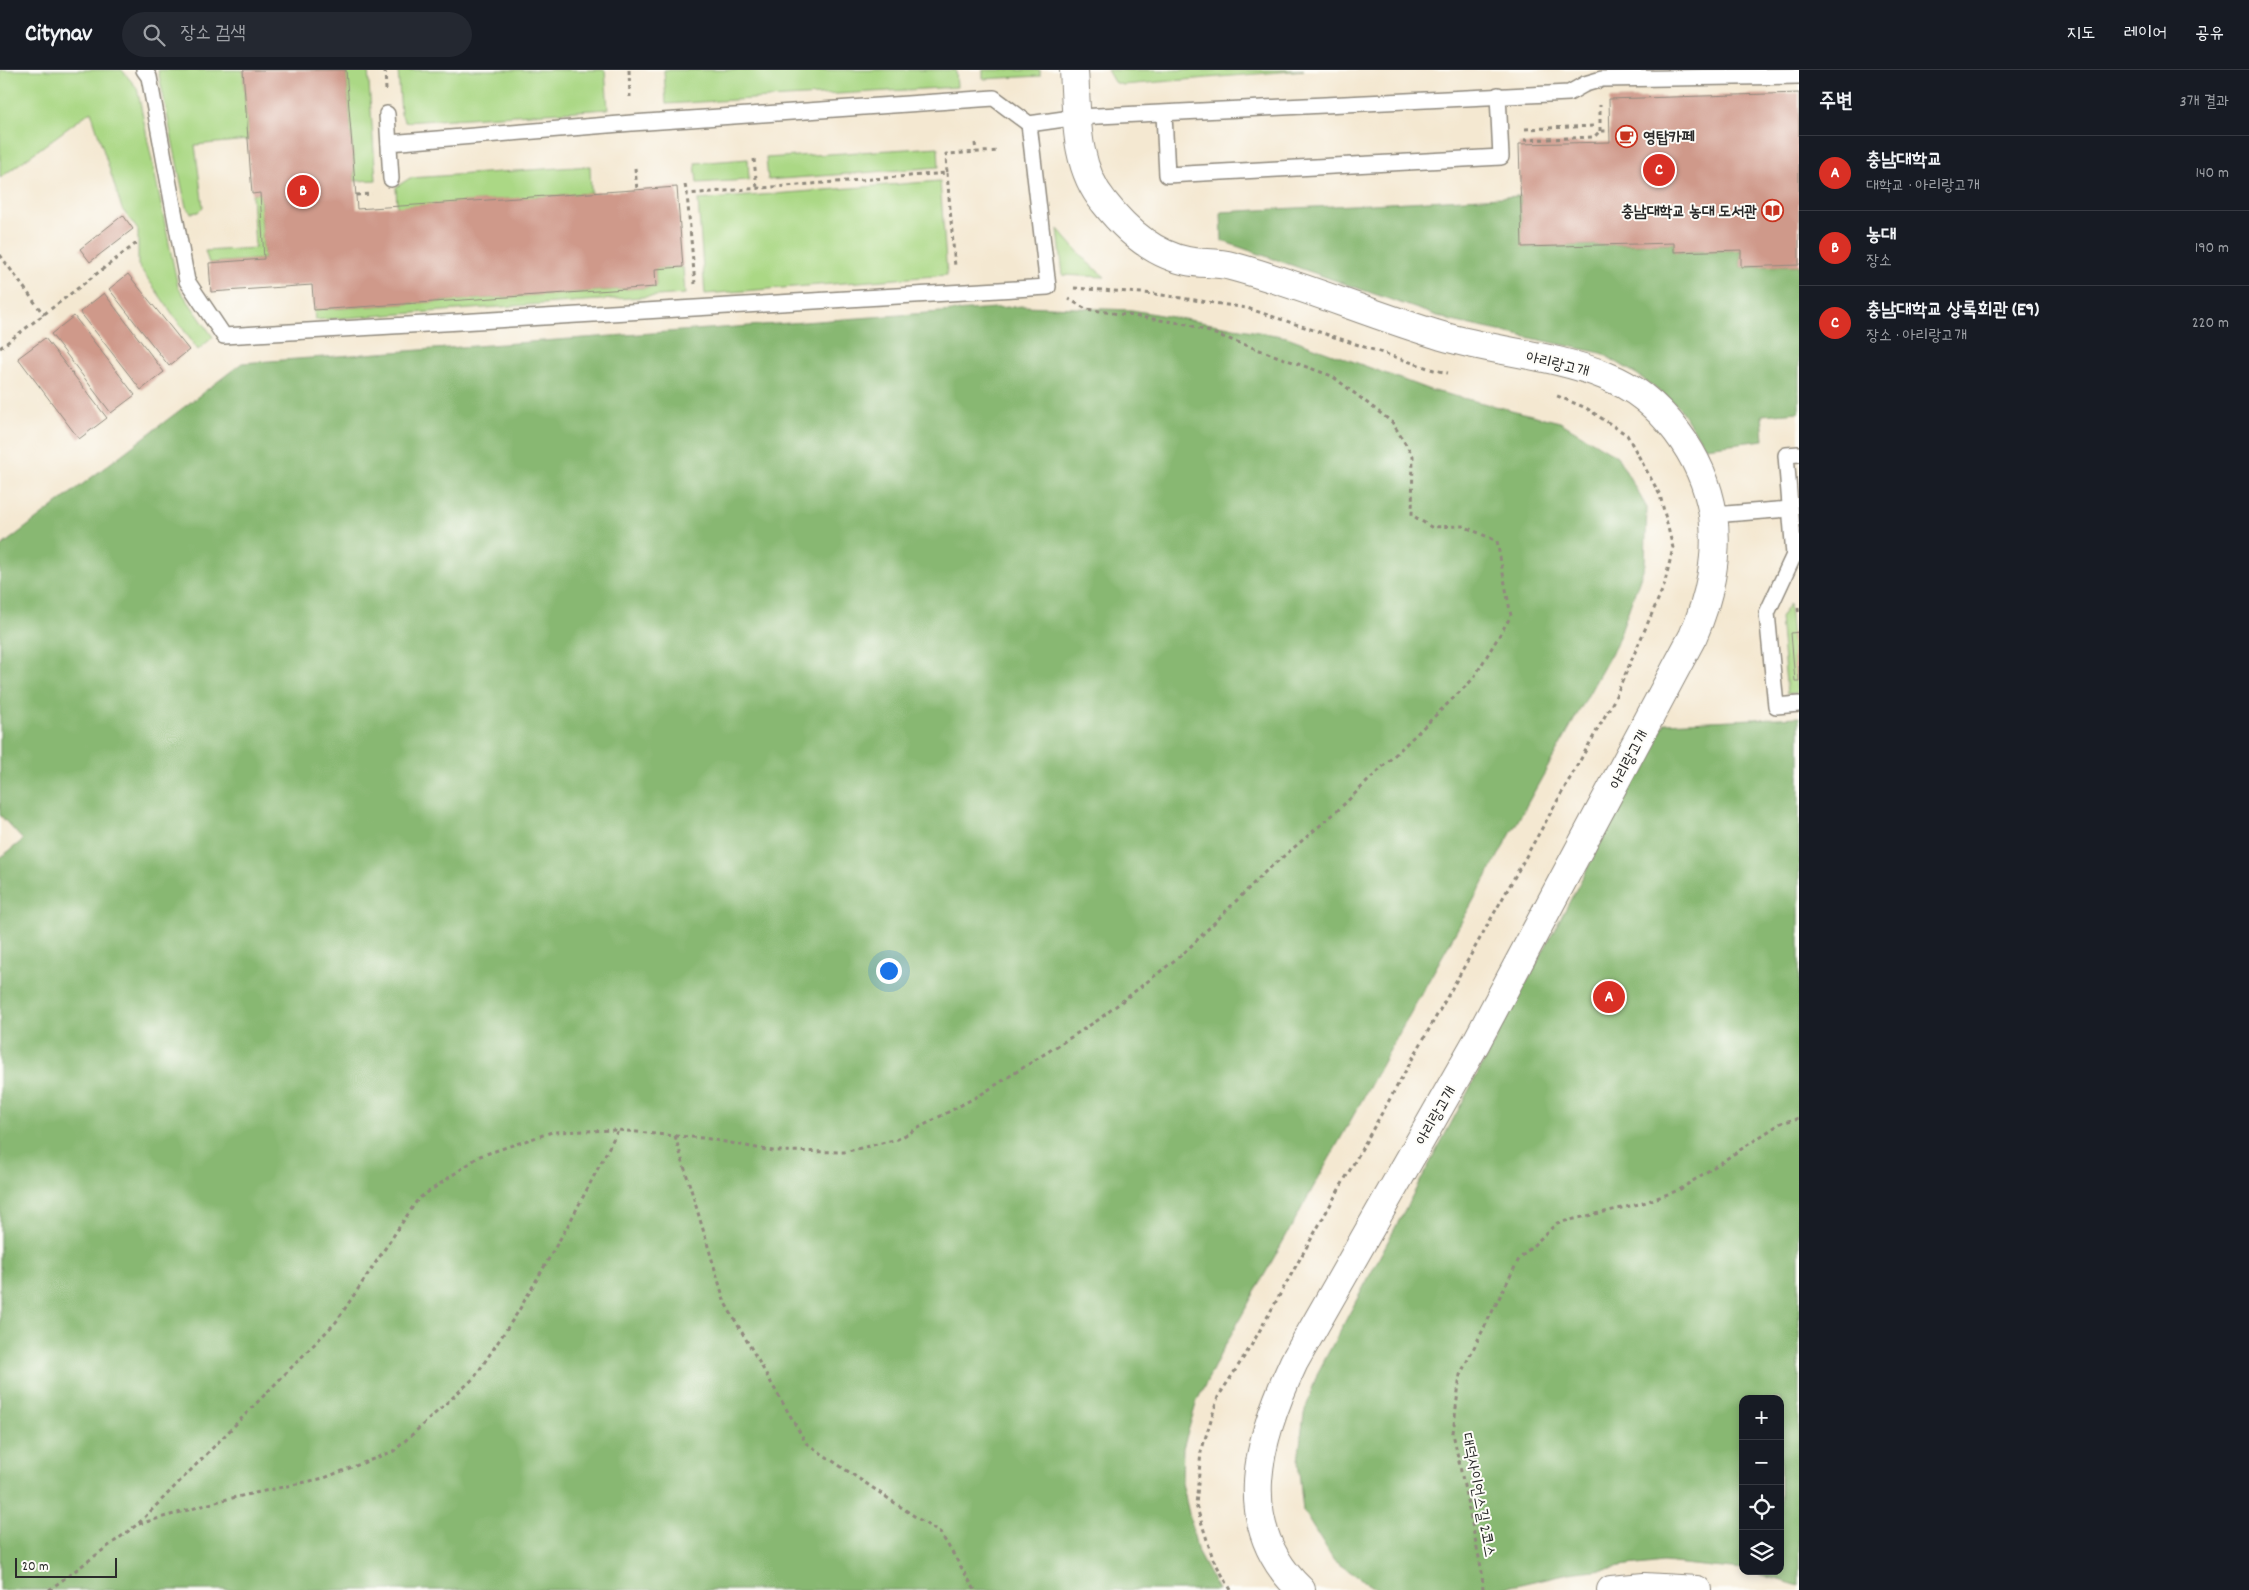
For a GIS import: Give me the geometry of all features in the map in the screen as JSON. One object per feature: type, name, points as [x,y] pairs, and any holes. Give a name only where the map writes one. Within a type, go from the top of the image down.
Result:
[{"type":"street","name":"아리랑고개","points":[[1074,70],[1081,161],[1103,201],[1138,237],[1154,249],[1171,257],[1189,262],[1229,265],[1444,336],[1583,368],[1608,376],[1634,391],[1655,407],[1672,427],[1698,469],[1713,515],[1714,537],[1708,590],[1703,613],[1693,636],[1477,1042],[1294,1362],[1278,1396],[1263,1445],[1258,1471],[1257,1499],[1260,1520],[1268,1542],[1280,1565],[1300,1590]]},
{"type":"street","points":[[1611,1590],[1644,1587],[1697,1590]]},
{"type":"lane","points":[[144,70],[148,77],[187,281],[224,336],[1048,287],[1029,124]]},
{"type":"lane","points":[[389,143],[632,123],[994,98],[1029,124],[1078,117],[1569,93],[1585,84],[1602,79],[1799,76]]},
{"type":"lane","points":[[1164,114],[1167,175],[1501,158],[1498,95]]},
{"type":"lane","points":[[387,114],[391,179]]},
{"type":"lane","points":[[1799,454],[1786,455],[1796,554],[1767,613],[1776,706],[1799,704]]},
{"type":"lane","points":[[1713,515],[1790,509]]},
{"type":"path","points":[[629,70],[631,105]]},
{"type":"path","points":[[1600,104],[1600,132]]},
{"type":"path","points":[[1519,130],[1594,126]]},
{"type":"path","points":[[1519,140],[1594,137],[1600,132],[1610,132]]},
{"type":"path","points":[[975,143],[976,152]]},
{"type":"path","points":[[955,271],[946,154],[999,151]]},
{"type":"path","points":[[754,159],[757,188]]},
{"type":"path","points":[[635,168],[637,190]]},
{"type":"path","points":[[687,194],[947,173]]},
{"type":"path","points":[[685,185],[696,293]]},
{"type":"path","points":[[0,348],[138,242]]},
{"type":"path","points":[[0,255],[44,315]]},
{"type":"path","points":[[1048,287],[1155,294],[1248,308],[1434,370],[1453,374]]},
{"type":"path","points":[[48,1590],[138,1524],[336,1322],[418,1199],[480,1156],[552,1132],[618,1130],[704,1138],[774,1151],[844,1152],[898,1139],[980,1095],[1098,1020],[1184,953],[1264,872],[1336,812],[1473,679],[1511,616],[1497,540],[1463,526],[1431,527],[1412,515],[1414,456],[1392,422],[1332,376],[1187,324],[1086,309],[1048,287]]},
{"type":"path","points":[[1231,1590],[1213,1559],[1196,1505],[1201,1452],[1218,1397],[1252,1346],[1614,700],[1664,586],[1673,548],[1671,539],[1660,495],[1627,436],[1586,408],[1554,395]]},
{"type":"path","name":"대덕사이언스길 2코스","points":[[1483,1590],[1482,1572],[1453,1433],[1460,1375],[1519,1259],[1557,1223],[1643,1203],[1679,1190],[1781,1123],[1799,1118]]},
{"type":"path","points":[[138,1524],[223,1500],[324,1478],[394,1451],[474,1378],[523,1304],[571,1220],[618,1130]]},
{"type":"path","points":[[675,1136],[725,1303],[806,1443],[941,1534],[975,1590]]},
{"type":"green space","points":[[0,70],[122,70],[137,88],[178,287],[213,337],[198,350],[138,265],[138,230],[122,209],[91,111],[0,178]]},
{"type":"green space","points":[[158,70],[243,70],[248,140],[195,145],[203,207],[198,212],[191,213],[186,207]]},
{"type":"green space","points":[[346,70],[368,70],[376,180],[355,181]]},
{"type":"green space","points":[[398,70],[605,70],[608,109],[405,122],[401,114]]},
{"type":"green space","points":[[664,70],[956,70],[957,87],[666,104]]},
{"type":"green space","points":[[983,70],[1040,70],[1040,76],[983,79]]},
{"type":"green space","points":[[1107,70],[1304,70],[1123,85],[1114,82]]},
{"type":"green space","points":[[938,147],[939,167],[768,180],[766,158]]},
{"type":"green space","points":[[748,159],[749,180],[697,183],[695,163]]},
{"type":"green space","points":[[590,166],[591,193],[397,207],[396,187],[410,178]]},
{"type":"green space","points":[[940,181],[947,275],[705,294],[698,200]]},
{"type":"green space","points":[[260,193],[264,259],[209,263],[205,251],[255,248],[252,194]]},
{"type":"green space","points":[[1520,196],[1523,247],[1674,243],[1674,252],[1741,250],[1741,267],[1799,265],[1799,412],[1762,415],[1764,440],[1705,447],[1678,406],[1638,375],[1601,353],[1452,321],[1222,241],[1221,212]]},
{"type":"green space","points":[[1058,229],[1087,262],[1105,277],[1063,275]]},
{"type":"green space","points":[[683,267],[685,294],[315,320],[314,310],[656,287],[655,269]]},
{"type":"green space","points":[[1023,306],[1132,310],[1287,337],[1430,390],[1560,422],[1617,456],[1647,508],[1645,564],[1616,645],[1223,1349],[1197,1401],[1183,1448],[1182,1483],[1198,1553],[1218,1590],[0,1590],[0,858],[23,840],[0,815],[0,547],[242,363]]},
{"type":"green space","points":[[1789,604],[1797,693],[1787,694],[1780,618]]},
{"type":"green space","points":[[1799,717],[1799,1586],[1762,1575],[1784,1575],[1784,1395],[1739,1395],[1739,1570],[1663,1562],[1569,1573],[1494,1590],[1378,1590],[1334,1561],[1303,1511],[1298,1461],[1304,1414],[1317,1374],[1665,723]]},
{"type":"building","points":[[243,70],[346,70],[357,209],[677,187],[683,267],[655,269],[656,287],[314,310],[312,285],[211,292],[209,263],[264,259],[260,193],[252,194]]},
{"type":"building","points":[[1799,93],[1799,265],[1741,267],[1741,250],[1674,252],[1674,243],[1522,247],[1519,144],[1610,142],[1609,99]]},
{"type":"building","points":[[123,215],[133,229],[90,262],[80,249]]},
{"type":"building","points":[[128,274],[189,350],[169,366],[109,289]]},
{"type":"building","points":[[104,293],[164,372],[141,390],[80,312]]},
{"type":"building","points":[[74,316],[135,395],[111,413],[51,334]]},
{"type":"building","points":[[45,338],[107,418],[79,439],[18,358]]},
{"type":"building","points":[[1799,632],[1799,681],[1795,681],[1791,633]]},
{"type":"place","name":"영탑카페","points":[[1627,136]]},
{"type":"place","name":"충남대학교 상록회관 (E9)","points":[[1659,170]]},
{"type":"place","name":"농대","points":[[303,191]]},
{"type":"place","name":"충남대학교 농대 도서관","points":[[1773,210]]},
{"type":"place","name":"충남대학교","points":[[1609,997]]}]
